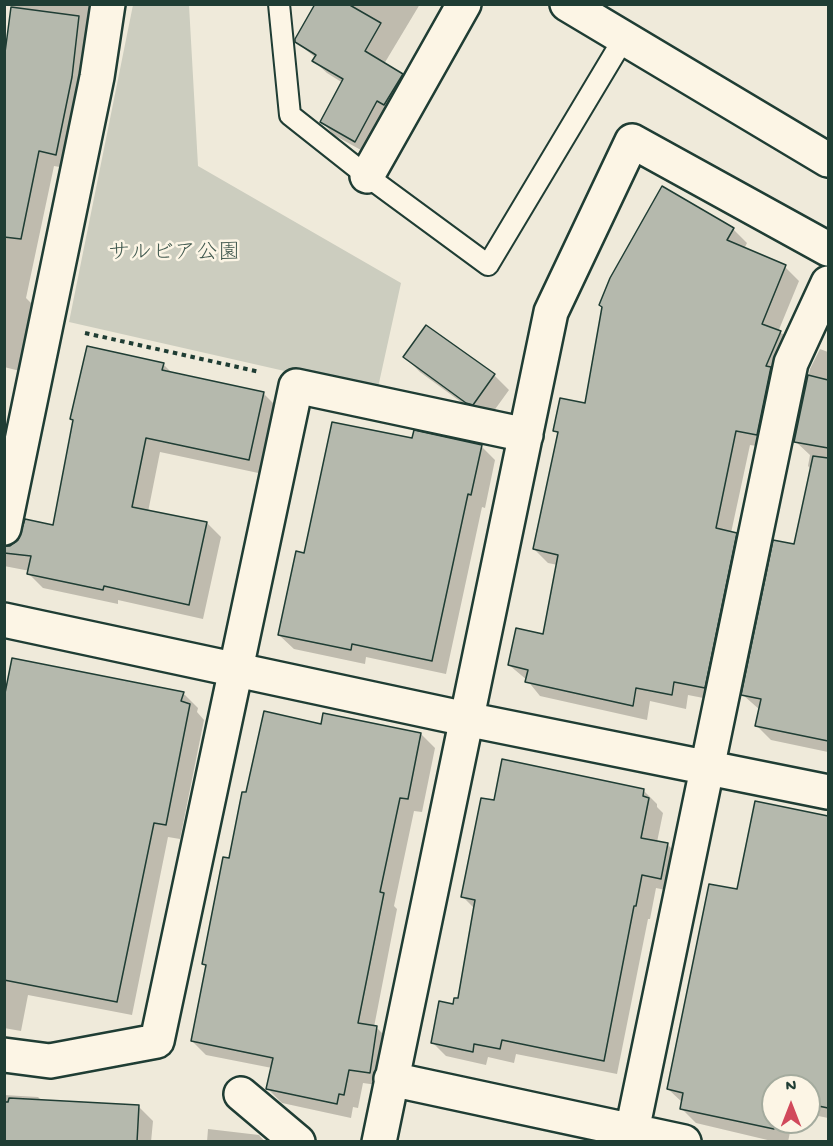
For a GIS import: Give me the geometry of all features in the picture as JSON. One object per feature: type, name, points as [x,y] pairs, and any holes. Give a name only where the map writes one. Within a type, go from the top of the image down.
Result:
[{"type":"street","points":[[4,528],[97,77],[108,4]]},
{"type":"street","points":[[367,176],[464,4]]},
{"type":"street","points":[[567,4],[828,160]]},
{"type":"street","points":[[379,1142],[551,312],[632,141],[828,249]]},
{"type":"street","points":[[632,1131],[791,363],[828,283]]},
{"type":"street","points":[[4,1055],[50,1061],[157,1041],[296,386],[526,435]]},
{"type":"street","points":[[4,620],[466,719],[828,792]]},
{"type":"street","points":[[391,1079],[684,1142]]},
{"type":"street","points":[[241,1094],[298,1142]]},
{"type":"lane","points":[[279,4],[290,115],[367,176],[488,265],[624,38]]},
{"type":"path","points":[[46,325],[275,375],[296,386]]},
{"type":"green space","name":"サルビア公園","points":[[133,5],[189,5],[198,166],[401,283],[377,392],[69,322]]},
{"type":"building","points":[[315,4],[348,4],[381,23],[365,51],[403,74],[384,105],[377,101],[355,142],[320,122],[343,79],[312,61],[316,55],[295,42]]},
{"type":"building","points":[[11,7],[79,16],[72,77],[56,155],[39,151],[21,239],[4,237],[4,60]]},
{"type":"building","points":[[662,186],[734,228],[727,240],[786,265],[762,324],[781,331],[766,366],[771,367],[757,435],[736,431],[716,528],[737,533],[705,688],[674,682],[672,695],[636,688],[633,706],[525,682],[528,670],[508,665],[516,628],[543,634],[558,555],[533,549],[558,432],[553,431],[560,398],[585,403],[602,307],[599,305],[610,278]]},
{"type":"building","points":[[426,325],[495,374],[473,405],[466,403],[403,357]]},
{"type":"building","points":[[87,346],[164,363],[162,370],[264,392],[249,460],[146,438],[132,507],[207,522],[189,605],[104,586],[103,590],[27,574],[31,556],[4,553],[4,546],[10,546],[18,540],[25,519],[53,525],[73,420],[70,419]]},
{"type":"building","points":[[808,375],[828,380],[828,448],[794,442]]},
{"type":"building","points":[[332,422],[412,438],[414,430],[482,445],[471,495],[468,494],[432,661],[352,644],[351,650],[278,635],[296,551],[304,553]]},
{"type":"building","points":[[813,456],[828,458],[828,741],[755,726],[761,699],[741,695],[773,540],[794,544]]},
{"type":"building","points":[[12,658],[184,692],[181,701],[190,704],[166,825],[154,823],[117,1002],[4,980],[4,698]]},
{"type":"building","points":[[264,711],[321,724],[323,713],[421,733],[408,799],[400,798],[380,892],[384,893],[358,1023],[377,1026],[370,1073],[349,1070],[344,1095],[339,1094],[337,1104],[266,1089],[273,1058],[191,1041],[206,965],[202,964],[223,857],[229,858],[242,792],[246,792]]},
{"type":"building","points":[[502,759],[644,789],[643,796],[649,798],[641,838],[668,843],[661,879],[642,875],[604,1061],[502,1040],[500,1049],[474,1044],[473,1052],[431,1043],[439,1001],[453,1004],[454,998],[458,998],[475,900],[461,897],[481,798],[494,800]]},
{"type":"building","points":[[755,801],[828,816],[828,1108],[821,1107],[821,1074],[761,1074],[761,1126],[680,1109],[683,1093],[667,1089],[709,884],[737,889]]},
{"type":"building","points":[[9,1098],[139,1105],[137,1142],[4,1142],[4,1102],[8,1102]]}]
